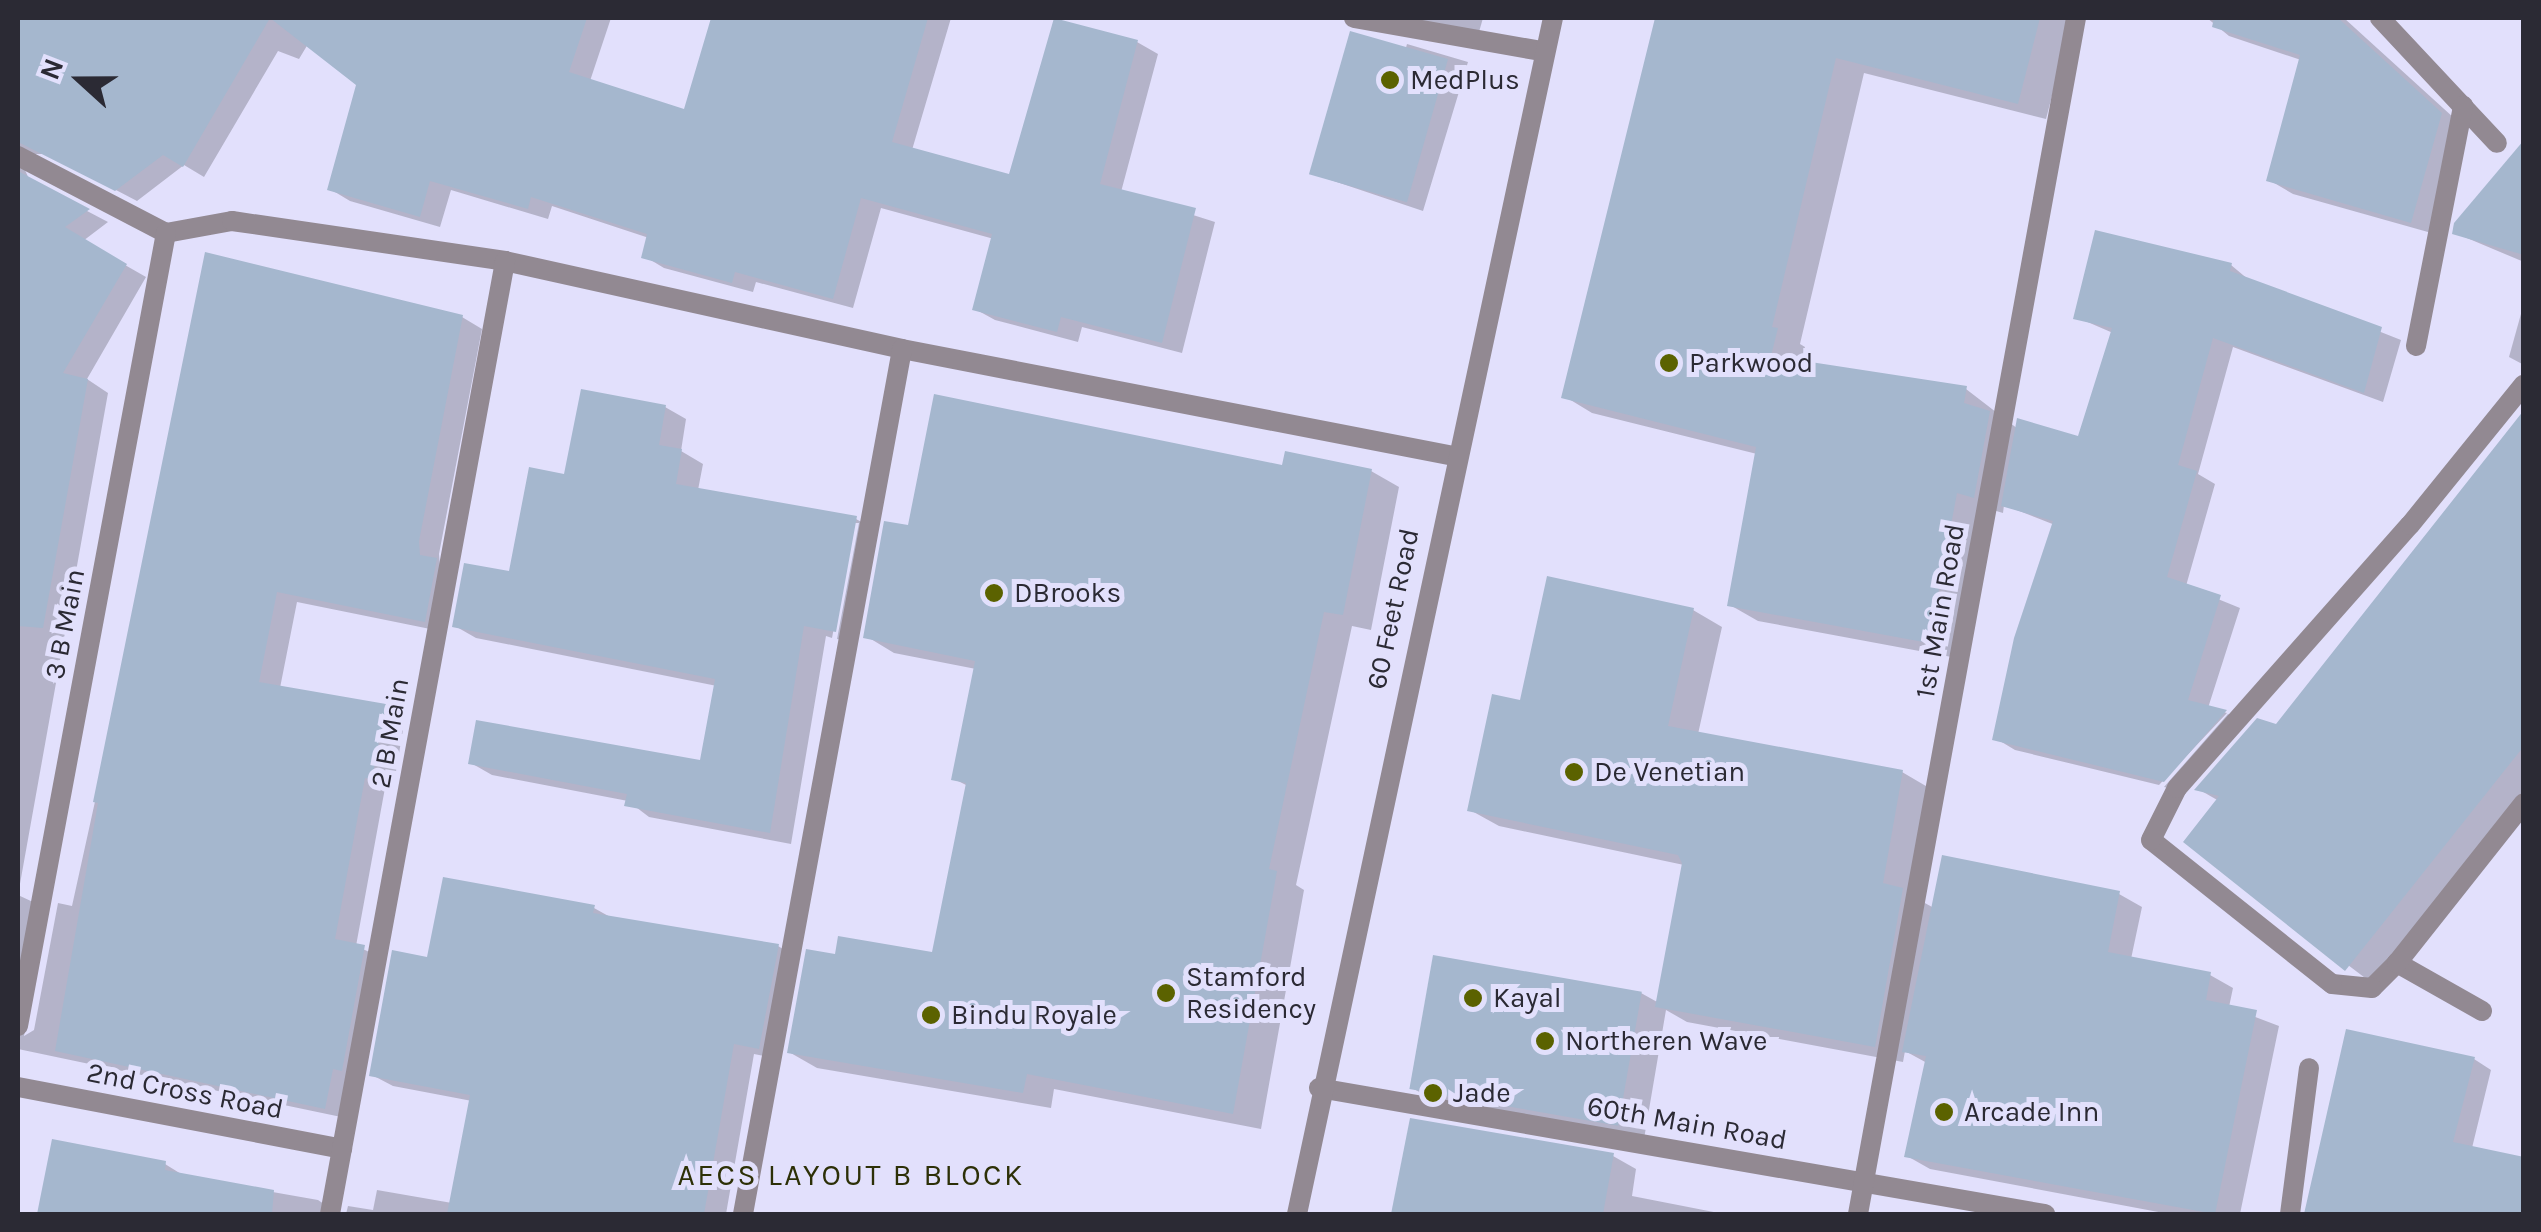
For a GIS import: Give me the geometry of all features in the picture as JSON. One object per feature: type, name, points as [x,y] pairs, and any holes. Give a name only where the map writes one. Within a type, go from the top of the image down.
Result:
[{"type":"street","points":[[1354,18],[1542,51]]},
{"type":"street","name":"60 Feet Road","points":[[1297,1214],[1319,1088],[1454,456],[1542,51],[1553,18]]},
{"type":"street","name":"1st Main Road","points":[[1858,1214],[2076,18]]},
{"type":"street","points":[[2380,18],[2497,143]]},
{"type":"street","points":[[2416,346],[2463,106]]},
{"type":"street","points":[[18,156],[166,233],[232,221],[504,261],[902,349],[1454,456]]},
{"type":"street","name":"3 B Main","points":[[18,1026],[166,233]]},
{"type":"street","name":"2 B Main","points":[[330,1214],[504,261]]},
{"type":"street","points":[[743,1214],[902,349]]},
{"type":"street","points":[[2524,384],[2410,525],[2176,788],[2152,840],[2332,984],[2372,988],[2396,964],[2524,803]]},
{"type":"street","points":[[2396,964],[2482,1012]]},
{"type":"street","points":[[2290,1214],[2309,1068]]},
{"type":"street","name":"2nd Cross Road","points":[[18,1086],[342,1149]]},
{"type":"street","name":"60th Main Road","points":[[1319,1088],[2044,1214]]},
{"type":"building","points":[[18,18],[270,18],[183,167],[163,155],[115,191],[18,142]]},
{"type":"building","points":[[270,18],[587,18],[569,72],[684,109],[711,18],[928,18],[892,142],[1009,174],[1054,18],[1138,40],[1100,184],[1196,208],[1162,343],[1061,317],[1057,332],[972,310],[992,234],[861,198],[833,299],[735,272],[732,283],[641,258],[647,234],[531,197],[528,209],[430,181],[420,217],[327,190],[356,85]]},
{"type":"building","points":[[1655,18],[2040,18],[2018,104],[1836,58],[1772,327],[1778,328],[1771,356],[1967,386],[1964,403],[1990,411],[1974,498],[1957,493],[1929,643],[1727,606],[1756,447],[1561,398]]},
{"type":"building","points":[[2214,18],[2338,18],[2442,113],[2411,223],[2266,181],[2300,55],[2212,27]]},
{"type":"building","points":[[1350,31],[1448,59],[1407,202],[1309,174]]},
{"type":"building","points":[[2524,140],[2524,255],[2452,234],[2454,223]]},
{"type":"building","points":[[18,171],[90,209],[65,227],[127,264],[63,373],[88,379],[43,628],[18,626]]},
{"type":"building","points":[[2095,230],[2232,263],[2230,271],[2382,327],[2364,393],[2213,338],[2178,465],[2197,471],[2167,577],[2221,595],[2188,700],[2227,710],[2164,782],[1992,740],[2014,638],[2053,521],[2001,506],[2017,418],[2078,436],[2112,328],[2073,319]]},
{"type":"building","points":[[205,252],[463,315],[419,541],[420,555],[437,558],[425,622],[277,592],[259,682],[386,704],[372,779],[365,778],[335,939],[365,945],[342,1071],[333,1069],[325,1109],[55,1051],[98,803],[93,802]]},
{"type":"building","points":[[581,389],[666,405],[659,445],[682,449],[676,484],[857,516],[836,632],[804,626],[770,833],[624,806],[627,794],[468,764],[476,720],[700,760],[715,679],[452,627],[464,563],[509,571],[529,467],[564,474]]},
{"type":"building","points":[[934,394],[1282,465],[1285,451],[1372,469],[1343,615],[1324,612],[1269,869],[1277,871],[1233,1114],[1027,1074],[1023,1093],[787,1053],[806,949],[835,954],[838,936],[932,952],[966,783],[951,780],[975,661],[863,638],[884,521],[908,525]]},
{"type":"building","points":[[2524,410],[2524,746],[2345,971],[2183,842],[2219,796],[2194,790],[2257,718],[2276,724]]},
{"type":"building","points":[[1547,576],[1694,608],[1668,726],[1903,770],[1883,883],[1903,888],[1875,1047],[1655,1007],[1682,863],[1678,855],[1467,811],[1492,694],[1520,700]]},
{"type":"building","points":[[1942,855],[2120,891],[2108,952],[2211,972],[2206,1000],[2257,1010],[2215,1214],[1904,1157],[1926,1056],[1902,1052]]},
{"type":"building","points":[[443,877],[595,905],[593,913],[779,944],[759,1049],[734,1044],[704,1214],[447,1214],[470,1095],[369,1076],[392,950],[427,957]]},
{"type":"building","points":[[1433,955],[1642,992],[1618,1126],[1409,1089]]},
{"type":"building","points":[[2346,1029],[2475,1057],[2453,1142],[2524,1157],[2524,1214],[2304,1214]]},
{"type":"building","points":[[1410,1118],[1614,1153],[1603,1214],[1391,1214]]},
{"type":"building","points":[[52,1139],[166,1161],[165,1170],[274,1190],[272,1214],[37,1214]]},
{"type":"place","name":"MedPlus","points":[[1390,80]]},
{"type":"place","name":"Parkwood","points":[[1669,363]]},
{"type":"place","name":"DBrooks","points":[[994,593]]},
{"type":"place","name":"De Venetian","points":[[1574,772]]},
{"type":"place","name":"Stamford Residency","points":[[1166,993]]},
{"type":"place","name":"Kayal","points":[[1473,998]]},
{"type":"place","name":"Bindu Royale","points":[[931,1015]]},
{"type":"place","name":"Northeren Wave","points":[[1545,1041]]},
{"type":"place","name":"Jade","points":[[1433,1093]]},
{"type":"place","name":"Arcade Inn","points":[[1944,1112]]},
{"type":"district","name":"AECS LAYOUT B BLOCK","points":[[851,1175]]}]
